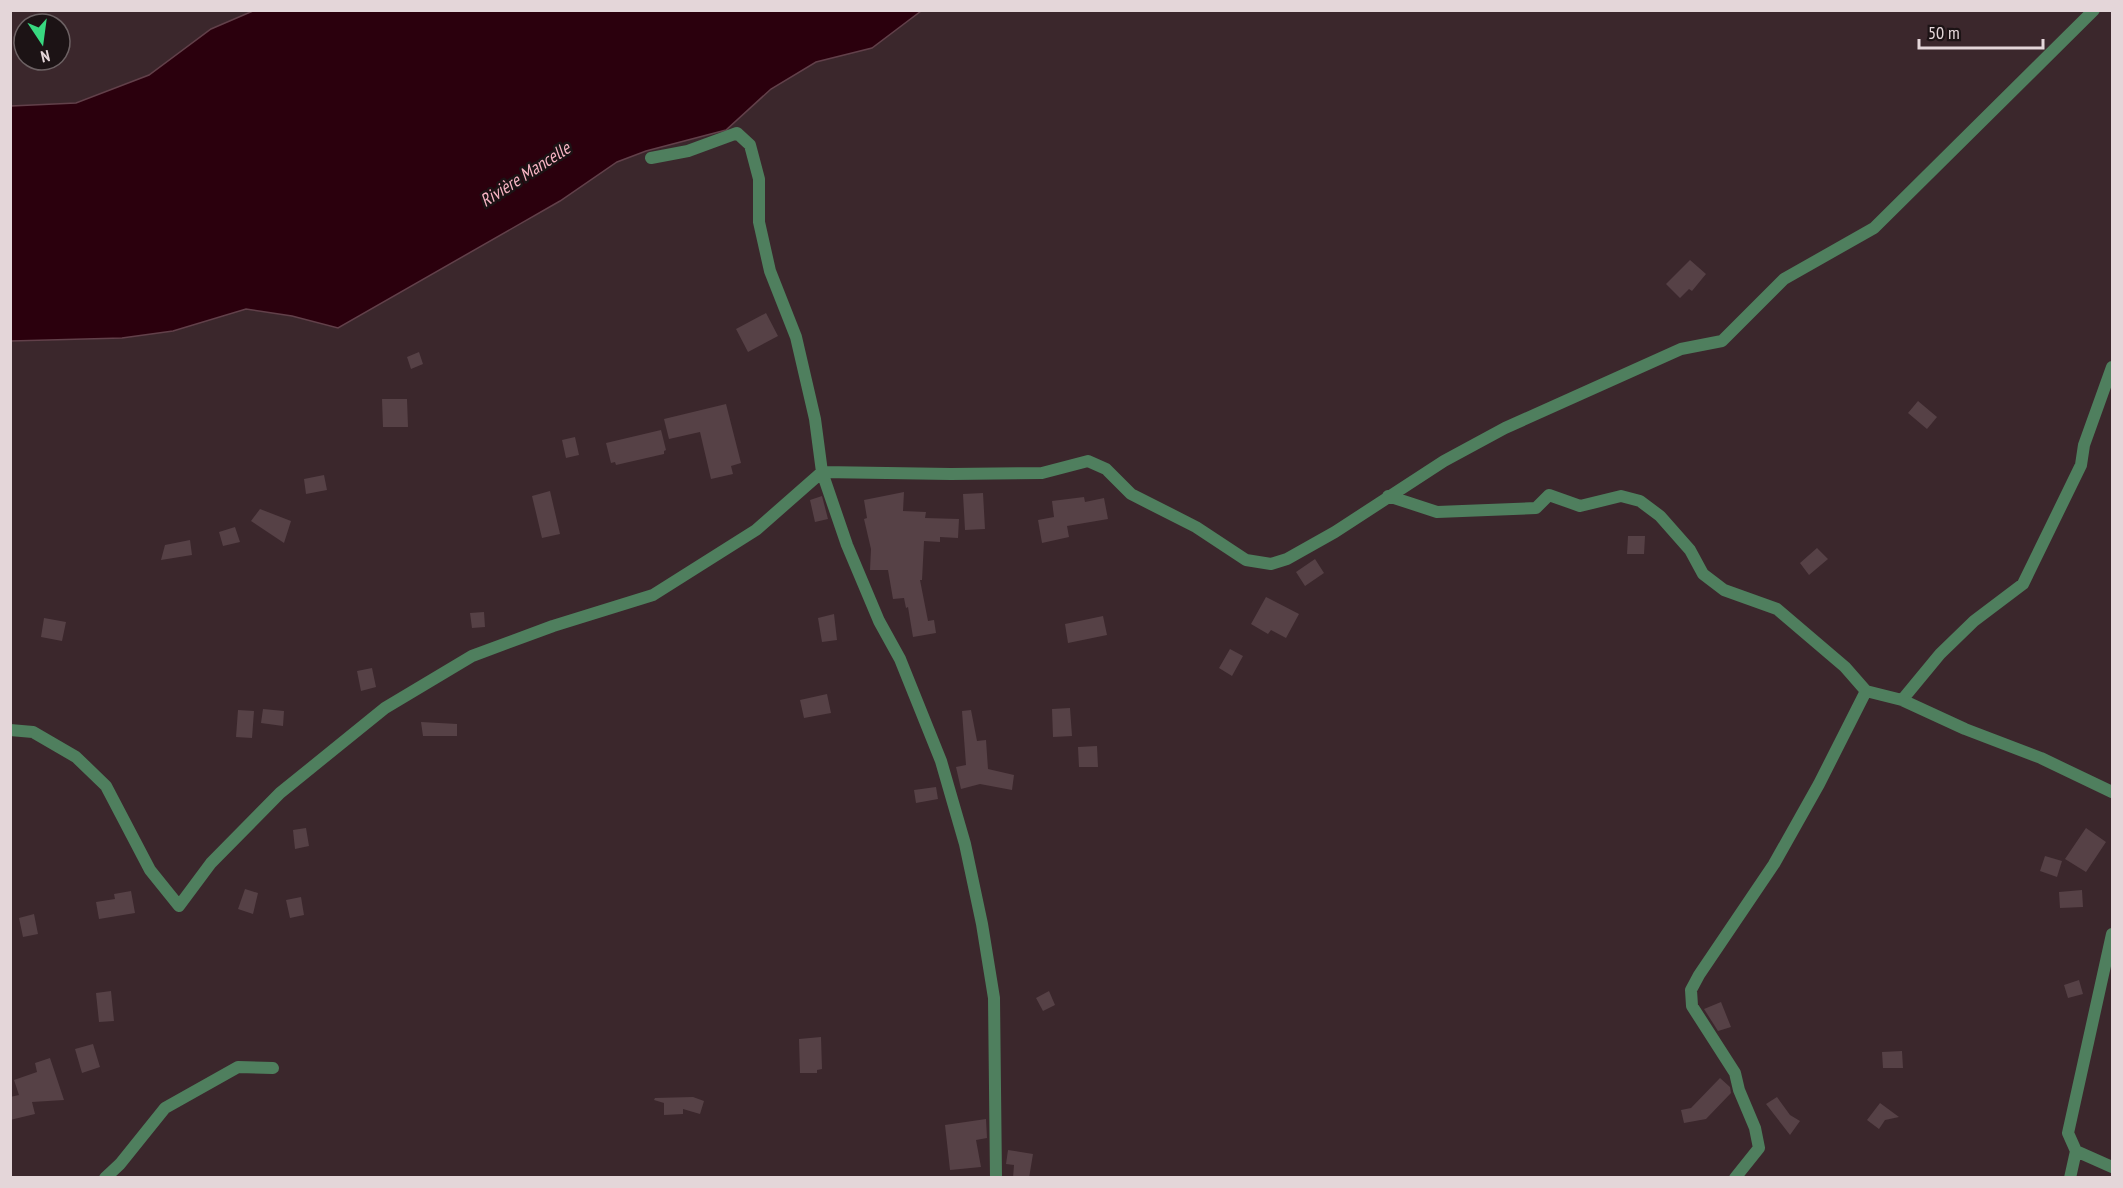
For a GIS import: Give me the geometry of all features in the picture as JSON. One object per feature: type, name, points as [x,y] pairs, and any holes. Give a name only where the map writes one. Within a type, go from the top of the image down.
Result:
[{"type":"street","points":[[10,730],[33,732],[76,757],[106,786],[150,870],[179,906],[211,862],[280,793],[385,708],[472,656],[553,626],[653,595],[756,530],[822,472],[1042,473],[1088,461],[1106,469],[1131,494],[1196,527],[1246,560],[1270,564],[1287,559],[1335,532],[1444,461],[1505,428],[1681,349],[1722,341],[1784,279],[1874,228],[2094,10]]},
{"type":"street","points":[[651,159],[688,151],[737,133],[750,145],[759,179],[759,222],[770,271],[796,337],[815,419],[822,472],[847,545],[879,621],[900,659],[941,761],[965,844],[982,924],[994,998],[996,1178]]},
{"type":"street","points":[[1902,700],[1940,654],[1974,621],[2023,584],[2081,465],[2084,445],[2112,367]]},
{"type":"street","points":[[1388,496],[1437,512],[1536,508],[1549,495],[1580,506],[1621,496],[1640,501],[1660,516],[1690,550],[1703,574],[1724,590],[1777,609],[1845,667],[1866,691],[1902,700],[1965,729],[2041,758],[2112,792]]},
{"type":"street","points":[[1734,1178],[1759,1148],[1755,1128],[1730,1062],[1692,1006],[1691,990],[1774,864],[1819,784],[1866,691]]},
{"type":"street","points":[[2070,1178],[2076,1151],[2068,1133],[2112,934]]},
{"type":"street","points":[[105,1178],[120,1164],[165,1108],[238,1067],[273,1068]]},
{"type":"street","points":[[2076,1151],[2112,1167]]},
{"type":"water","name":"Rivière Mancelle","points":[[253,11],[921,11],[872,48],[816,62],[771,89],[726,130],[646,151],[617,162],[560,201],[338,328],[292,316],[246,309],[173,331],[122,338],[11,341],[11,106],[76,103],[149,75],[211,29]]},
{"type":"building","points":[[1690,260],[1706,274],[1692,291],[1689,289],[1680,298],[1666,284]]},
{"type":"building","points":[[766,313],[778,336],[748,352],[736,329]]},
{"type":"building","points":[[419,352],[423,364],[411,369],[407,357]]},
{"type":"building","points":[[382,399],[407,399],[408,427],[383,427]]},
{"type":"building","points":[[1918,401],[1937,417],[1927,429],[1908,413]]},
{"type":"building","points":[[726,404],[741,463],[731,466],[733,474],[711,479],[700,432],[669,439],[664,419]]},
{"type":"building","points":[[661,430],[666,450],[664,454],[616,465],[615,462],[611,463],[606,443]]},
{"type":"building","points":[[575,437],[579,455],[566,458],[562,440]]},
{"type":"building","points":[[324,475],[327,490],[306,494],[304,479]]},
{"type":"building","points":[[550,491],[560,534],[542,538],[532,496]]},
{"type":"building","points":[[904,492],[903,511],[926,512],[925,518],[959,519],[958,538],[940,537],[940,542],[924,541],[922,580],[920,580],[928,621],[934,620],[936,633],[913,637],[908,607],[906,608],[904,598],[893,599],[888,570],[870,570],[871,549],[864,519],[867,518],[864,500]]},
{"type":"building","points":[[983,493],[985,529],[965,530],[963,494]]},
{"type":"building","points":[[822,496],[828,519],[815,522],[810,500]]},
{"type":"building","points":[[1084,497],[1085,502],[1104,498],[1108,519],[1067,526],[1069,537],[1042,543],[1038,520],[1054,517],[1052,501]]},
{"type":"building","points":[[260,509],[291,521],[284,543],[251,521]]},
{"type":"building","points":[[235,527],[240,542],[223,546],[219,532]]},
{"type":"building","points":[[1628,536],[1645,536],[1644,554],[1627,554]]},
{"type":"building","points":[[190,540],[192,555],[161,560],[165,545]]},
{"type":"building","points":[[1817,548],[1828,559],[1809,575],[1800,563]]},
{"type":"building","points":[[1315,559],[1324,573],[1305,586],[1296,572]]},
{"type":"building","points":[[1266,597],[1299,614],[1286,638],[1271,630],[1268,634],[1251,624]]},
{"type":"building","points":[[484,612],[485,627],[472,628],[470,613]]},
{"type":"building","points":[[834,614],[837,640],[822,642],[818,618]]},
{"type":"building","points":[[1103,616],[1107,635],[1068,643],[1065,624]]},
{"type":"building","points":[[44,618],[66,622],[62,641],[41,637]]},
{"type":"building","points":[[1230,649],[1243,656],[1232,676],[1219,668]]},
{"type":"building","points":[[372,668],[376,687],[361,691],[357,671]]},
{"type":"building","points":[[827,694],[831,713],[804,718],[800,700]]},
{"type":"building","points":[[1070,708],[1072,736],[1053,737],[1052,709]]},
{"type":"building","points":[[263,709],[284,711],[283,726],[261,723]]},
{"type":"building","points":[[238,710],[254,711],[252,738],[236,737]]},
{"type":"building","points":[[971,710],[977,741],[986,740],[988,769],[1014,775],[1012,790],[980,784],[961,789],[956,767],[966,765],[962,711]]},
{"type":"building","points":[[421,722],[457,724],[457,736],[423,736]]},
{"type":"building","points":[[1097,746],[1098,767],[1079,767],[1078,747]]},
{"type":"building","points":[[936,787],[938,799],[916,803],[914,790]]},
{"type":"building","points":[[306,828],[309,846],[295,849],[293,830]]},
{"type":"building","points":[[2086,828],[2106,842],[2086,872],[2065,859]]},
{"type":"building","points":[[2045,856],[2062,861],[2057,877],[2040,871]]},
{"type":"building","points":[[245,889],[258,893],[253,914],[238,909]]},
{"type":"building","points":[[2082,890],[2083,907],[2060,908],[2059,892]]},
{"type":"building","points":[[131,891],[135,913],[99,919],[96,902],[115,899],[114,894]]},
{"type":"building","points":[[301,897],[304,915],[290,918],[286,900]]},
{"type":"building","points":[[34,914],[38,934],[23,937],[19,918]]},
{"type":"building","points":[[2079,980],[2083,994],[2068,998],[2064,985]]},
{"type":"building","points":[[111,991],[114,1021],[99,1022],[96,993]]},
{"type":"building","points":[[1049,991],[1055,1005],[1043,1011],[1036,998]]},
{"type":"building","points":[[1721,1002],[1731,1027],[1718,1031],[1704,1009]]},
{"type":"building","points":[[821,1037],[822,1069],[817,1070],[817,1073],[800,1073],[799,1039]]},
{"type":"building","points":[[93,1044],[100,1067],[82,1073],[75,1049]]},
{"type":"building","points":[[1902,1051],[1903,1068],[1883,1068],[1882,1052]]},
{"type":"building","points":[[50,1058],[64,1100],[32,1102],[35,1114],[10,1120],[10,1097],[19,1095],[14,1080],[37,1072],[35,1063]]},
{"type":"building","points":[[1720,1078],[1730,1087],[1731,1093],[1706,1119],[1684,1123],[1681,1110],[1691,1108]]},
{"type":"building","points":[[693,1097],[704,1101],[700,1114],[683,1109],[683,1114],[664,1115],[664,1103],[654,1100],[655,1098]]},
{"type":"building","points":[[1777,1097],[1790,1115],[1800,1121],[1790,1135],[1766,1104]]},
{"type":"building","points":[[1880,1103],[1899,1117],[1885,1120],[1879,1129],[1867,1120]]},
{"type":"building","points":[[986,1119],[987,1138],[976,1140],[981,1167],[950,1170],[945,1125]]},
{"type":"building","points":[[1008,1150],[1033,1154],[1029,1178],[1013,1178],[1014,1165],[1006,1164]]}]
